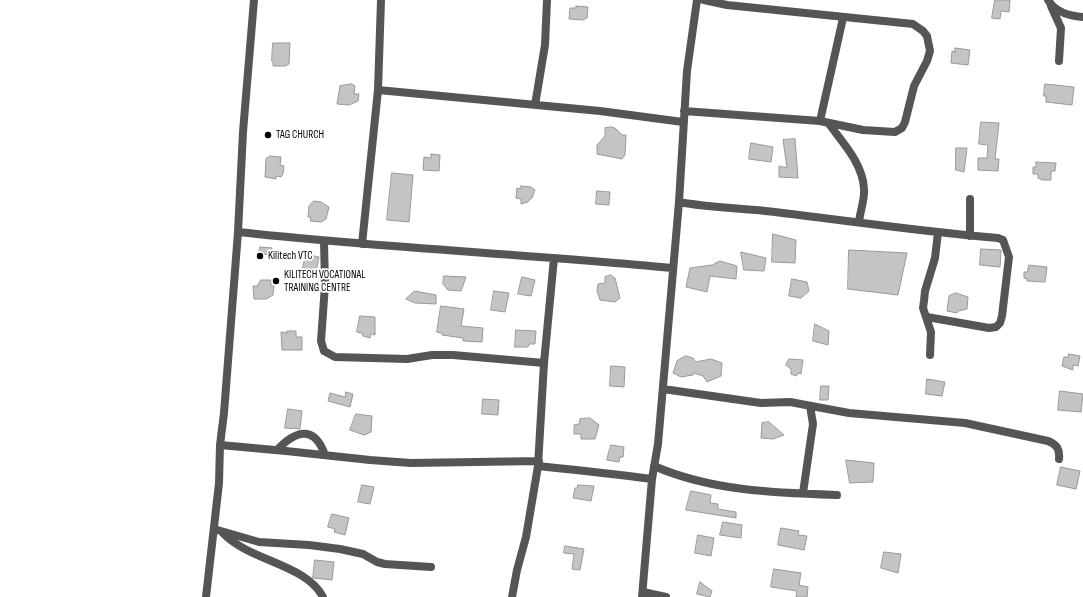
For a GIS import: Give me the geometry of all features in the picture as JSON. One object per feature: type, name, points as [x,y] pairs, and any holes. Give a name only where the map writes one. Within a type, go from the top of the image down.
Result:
[{"type":"street","points":[[206,597],[217,530],[220,446],[238,232],[243,132],[254,0]]},
{"type":"street","points":[[362,244],[378,90],[381,0]]},
{"type":"street","points":[[536,105],[545,45],[547,0]]},
{"type":"street","points":[[666,597],[642,594],[679,202],[687,71],[697,0]]},
{"type":"street","points":[[684,110],[820,121],[829,124],[883,133],[895,132],[902,128],[906,122],[914,86],[927,61],[930,50],[927,36],[913,24],[727,5],[704,0]]},
{"type":"street","points":[[1049,3],[1065,14],[1083,17]]},
{"type":"street","points":[[1049,3],[1061,28],[1059,60]]},
{"type":"street","points":[[820,121],[843,18]]},
{"type":"street","points":[[378,90],[536,105],[683,122]]},
{"type":"street","points":[[829,124],[853,157],[863,180],[864,190],[859,222]]},
{"type":"street","points":[[970,199],[970,236]]},
{"type":"street","points":[[679,202],[703,206],[759,210],[970,236],[998,238],[1003,240],[1009,257],[1000,323],[996,327],[989,328],[928,317]]},
{"type":"street","points":[[238,232],[324,242],[672,268]]},
{"type":"street","points":[[930,355],[931,332],[928,317],[924,308],[925,291],[934,265],[938,232]]},
{"type":"street","points":[[324,242],[325,278],[321,341],[324,351],[329,355],[335,357],[398,359],[415,359],[432,355],[453,355],[544,363]]},
{"type":"street","points":[[512,597],[517,570],[526,537],[539,464],[544,363],[554,258]]},
{"type":"street","points":[[662,389],[754,402],[772,404],[783,402],[850,413],[945,420],[984,426],[1048,441],[1056,445],[1060,452],[1060,459]]},
{"type":"street","points":[[803,493],[813,424],[810,406]]},
{"type":"street","points":[[277,450],[295,435],[304,433],[318,440],[325,455]]},
{"type":"street","points":[[220,446],[411,463],[539,464],[652,479]]},
{"type":"street","points":[[654,466],[682,477],[757,491],[781,494],[803,493],[837,495]]},
{"type":"street","points":[[217,530],[259,542],[309,545],[355,552],[385,564],[431,567]]},
{"type":"street","points":[[217,530],[240,548],[295,572],[309,582],[323,597]]},
{"type":"building","points":[[995,0],[1010,0],[1009,12],[1001,11],[1000,19],[992,18]]},
{"type":"building","points":[[576,6],[588,7],[587,18],[583,20],[569,19],[570,8],[576,8]]},
{"type":"building","points":[[273,43],[290,43],[289,64],[285,66],[273,66]]},
{"type":"building","points":[[955,48],[970,50],[968,65],[951,63],[952,51],[955,52]]},
{"type":"building","points":[[352,84],[355,86],[354,94],[359,94],[358,101],[349,105],[337,104],[340,86]]},
{"type":"building","points":[[1045,84],[1074,87],[1072,105],[1046,102],[1046,96],[1044,96]]},
{"type":"building","points":[[981,122],[999,123],[995,159],[999,159],[998,171],[978,170],[978,158],[987,158],[988,145],[979,144]]},
{"type":"building","points":[[605,128],[615,128],[622,135],[626,135],[625,155],[622,159],[597,154],[597,145],[605,136]]},
{"type":"building","points":[[795,139],[798,178],[779,177],[779,166],[787,168],[783,140]]},
{"type":"building","points":[[751,143],[773,147],[771,162],[749,159]]},
{"type":"building","points":[[956,148],[967,148],[964,172],[956,170]]},
{"type":"building","points":[[431,154],[440,155],[439,171],[423,170],[424,157],[431,158]]},
{"type":"building","points":[[270,156],[281,157],[280,165],[284,166],[283,174],[281,177],[276,176],[276,179],[265,177],[266,159]]},
{"type":"building","points":[[1036,162],[1056,163],[1055,171],[1051,171],[1051,180],[1042,180],[1038,178],[1038,174],[1033,174],[1033,167],[1036,167]]},
{"type":"building","points":[[392,173],[413,175],[409,222],[387,220]]},
{"type":"building","points":[[521,186],[531,187],[535,190],[532,198],[528,202],[521,204],[521,199],[516,198],[517,188],[521,189]]},
{"type":"building","points":[[597,191],[610,192],[609,205],[596,204]]},
{"type":"building","points":[[314,201],[321,202],[329,207],[326,219],[321,222],[310,221],[311,217],[308,217],[309,206]]},
{"type":"building","points":[[773,234],[796,240],[795,263],[772,262]]},
{"type":"building","points":[[260,247],[272,248],[271,255],[259,254]]},
{"type":"building","points":[[981,249],[1001,250],[1000,267],[980,265]]},
{"type":"building","points":[[849,250],[907,253],[898,295],[848,289]]},
{"type":"building","points":[[741,252],[766,258],[764,271],[744,270]]},
{"type":"building","points":[[306,254],[319,257],[316,272],[304,271],[305,268],[303,268]]},
{"type":"building","points":[[720,261],[737,266],[736,279],[710,276],[707,292],[686,287],[690,268],[712,265]]},
{"type":"building","points":[[1029,265],[1047,267],[1045,282],[1027,281],[1027,279],[1024,278],[1024,272],[1027,272]]},
{"type":"building","points":[[611,275],[615,278],[620,298],[615,302],[600,300],[597,291],[598,284],[605,283],[605,277]]},
{"type":"building","points":[[444,276],[466,277],[461,291],[448,290],[443,284]]},
{"type":"building","points":[[522,277],[535,280],[531,296],[518,294]]},
{"type":"building","points":[[792,279],[807,282],[809,291],[801,298],[789,296]]},
{"type":"building","points":[[261,280],[271,280],[271,286],[274,286],[273,295],[266,299],[254,299],[253,286],[257,286]]},
{"type":"building","points":[[415,291],[436,295],[436,304],[415,303],[406,299]]},
{"type":"building","points":[[494,291],[509,293],[505,312],[491,310]]},
{"type":"building","points":[[956,293],[968,297],[967,309],[958,311],[957,313],[947,311],[949,296]]},
{"type":"building","points":[[441,306],[464,309],[461,326],[483,328],[482,342],[463,341],[463,338],[442,335],[442,333],[437,332]]},
{"type":"building","points":[[360,316],[375,317],[375,335],[371,334],[370,338],[357,332]]},
{"type":"building","points":[[815,324],[829,331],[828,345],[813,341]]},
{"type":"building","points":[[516,330],[536,331],[535,344],[529,344],[528,347],[515,347]]},
{"type":"building","points":[[287,331],[296,331],[296,337],[302,337],[302,350],[282,350],[281,332],[287,333]]},
{"type":"building","points":[[1069,354],[1080,356],[1078,366],[1073,365],[1073,370],[1062,366],[1064,357],[1068,357]]},
{"type":"building","points":[[686,356],[693,358],[695,362],[711,359],[722,363],[721,376],[707,382],[703,376],[694,373],[693,375],[681,377],[673,373],[677,361]]},
{"type":"building","points":[[789,359],[803,360],[801,374],[798,373],[796,376],[791,374],[791,369],[786,365]]},
{"type":"building","points":[[611,366],[625,367],[624,387],[610,386]]},
{"type":"building","points":[[927,379],[945,382],[942,396],[926,394]]},
{"type":"building","points":[[821,386],[829,386],[828,400],[820,400]]},
{"type":"building","points":[[1060,391],[1083,394],[1081,412],[1058,410]]},
{"type":"building","points":[[346,392],[353,394],[350,407],[328,401],[330,393],[345,397]]},
{"type":"building","points":[[483,399],[499,400],[498,415],[482,414]]},
{"type":"building","points":[[288,409],[302,411],[300,429],[285,428]]},
{"type":"building","points":[[356,414],[372,416],[371,432],[364,435],[350,430]]},
{"type":"building","points":[[590,418],[599,425],[595,439],[581,439],[581,434],[574,434],[574,425],[579,424],[580,419]]},
{"type":"building","points":[[769,422],[784,435],[773,439],[761,438],[762,423]]},
{"type":"building","points":[[611,445],[624,447],[623,457],[620,457],[619,462],[607,460]]},
{"type":"building","points":[[846,460],[874,463],[873,482],[850,483]]},
{"type":"building","points":[[1061,467],[1080,471],[1076,489],[1057,485]]},
{"type":"building","points":[[362,485],[374,487],[370,504],[358,502]]},
{"type":"building","points":[[578,485],[594,486],[591,501],[573,498],[575,488],[577,488]]},
{"type":"building","points":[[691,491],[711,495],[710,503],[718,504],[718,509],[736,512],[736,518],[686,510]]},
{"type":"building","points":[[332,514],[349,518],[345,535],[334,532],[335,529],[328,527]]},
{"type":"building","points":[[723,522],[742,525],[741,538],[720,535]]},
{"type":"building","points":[[781,528],[799,531],[798,535],[807,536],[804,550],[778,545]]},
{"type":"building","points":[[698,535],[714,538],[711,556],[695,553]]},
{"type":"building","points":[[565,546],[584,549],[580,570],[572,569],[574,554],[564,553]]},
{"type":"building","points":[[884,552],[901,554],[898,573],[881,568]]},
{"type":"building","points":[[315,560],[334,562],[332,580],[313,578]]},
{"type":"building","points":[[774,569],[801,573],[799,585],[808,587],[807,597],[796,597],[797,591],[771,587]]},
{"type":"building","points":[[700,582],[712,591],[710,597],[697,594]]},
{"type":"place","name":"TAG CHURCH","points":[[268,135]]},
{"type":"place","name":"Kilitech VTC","points":[[260,256]]},
{"type":"place","name":"KILITECH VOCATIONAL TRAINING CENTRE","points":[[276,281]]}]
